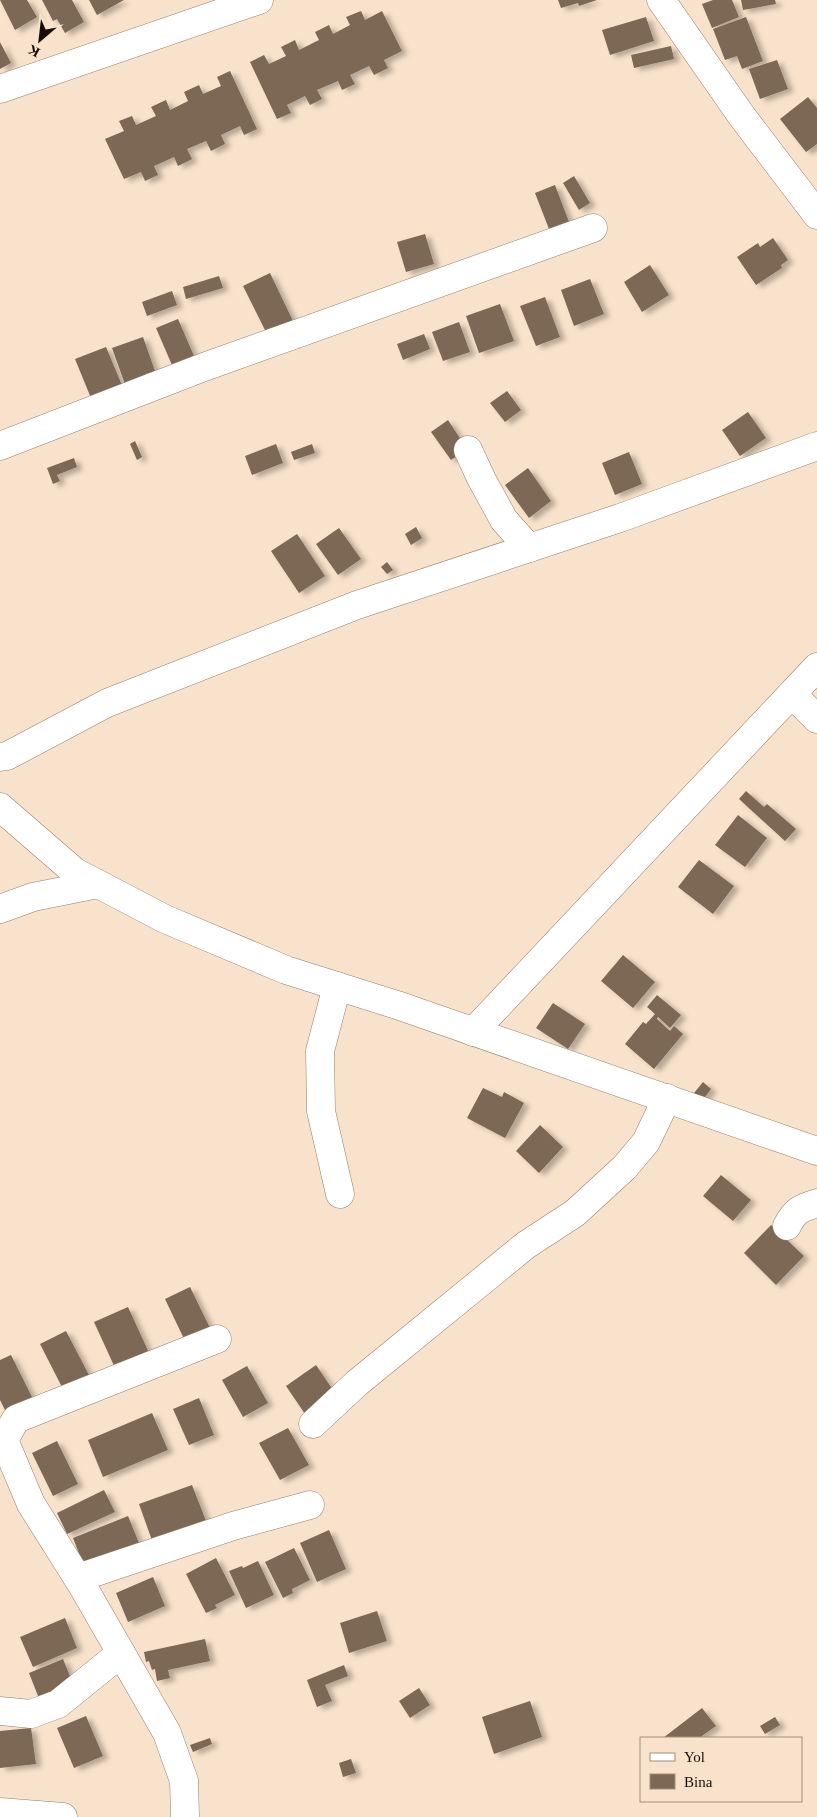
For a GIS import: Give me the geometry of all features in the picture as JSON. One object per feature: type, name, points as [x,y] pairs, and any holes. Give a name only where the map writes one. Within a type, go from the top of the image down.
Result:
[{"type":"main road","points":[[0,89],[259,0]]},
{"type":"main road","points":[[661,0],[741,115],[817,215]]},
{"type":"main road","points":[[0,446],[204,367],[593,228]]},
{"type":"main road","points":[[0,757],[7,756],[108,703],[357,606],[620,518],[817,446]]},
{"type":"main road","points":[[468,450],[504,520],[529,548]]},
{"type":"main road","points":[[474,1032],[817,668]]},
{"type":"main road","points":[[792,694],[817,719]]},
{"type":"main road","points":[[0,807],[75,872],[164,919],[286,970],[397,1004],[667,1098],[812,1142]]},
{"type":"main road","points":[[0,909],[33,897],[98,884]]},
{"type":"main road","points":[[337,986],[320,1051],[321,1111],[340,1194]]},
{"type":"main road","points":[[312,1424],[356,1383],[526,1245],[575,1213],[625,1167],[646,1142],[667,1098]]},
{"type":"main road","points":[[787,1226],[792,1215],[801,1208],[817,1203]]},
{"type":"main road","points":[[185,1817],[184,1781],[167,1734],[78,1578],[31,1504],[4,1440],[16,1419],[217,1339]]},
{"type":"main road","points":[[78,1578],[233,1526],[310,1505]]},
{"type":"main road","points":[[0,1711],[31,1714],[58,1704],[121,1653]]},
{"type":"main road","points":[[0,1812],[63,1817]]},
{"type":"building","points":[[0,0],[27,0],[37,17],[15,30]]},
{"type":"building","points":[[42,0],[72,0],[84,22],[65,33],[57,19],[53,21]]},
{"type":"building","points":[[89,0],[124,0],[97,15]]},
{"type":"building","points":[[558,0],[597,0],[579,6],[578,3],[561,8]]},
{"type":"building","points":[[713,0],[732,0],[739,17],[712,28],[702,4]]},
{"type":"building","points":[[741,0],[775,0],[776,4],[743,10]]},
{"type":"building","points":[[361,11],[365,20],[382,11],[402,51],[384,60],[388,68],[374,75],[369,66],[350,75],[355,84],[342,90],[338,81],[317,90],[322,99],[310,105],[305,96],[287,105],[291,113],[277,119],[250,62],[264,55],[269,64],[286,56],[281,47],[295,40],[299,50],[319,40],[315,32],[329,25],[333,34],[350,25],[346,17]]},
{"type":"building","points":[[646,17],[654,41],[610,55],[602,30]]},
{"type":"building","points":[[746,17],[763,61],[742,69],[737,56],[725,60],[713,29]]},
{"type":"building","points":[[0,42],[11,63],[0,69]]},
{"type":"building","points":[[671,46],[674,59],[634,68],[631,55]]},
{"type":"building","points":[[777,60],[788,89],[760,99],[749,69]]},
{"type":"building","points":[[230,71],[257,129],[244,135],[240,126],[221,135],[225,144],[211,151],[206,141],[187,149],[192,159],[178,166],[174,157],[154,166],[158,175],[145,181],[141,172],[124,179],[105,139],[124,131],[119,121],[132,116],[136,125],[156,116],[151,107],[166,100],[170,110],[188,101],[184,92],[199,85],[203,94],[221,86],[217,77]]},
{"type":"building","points":[[808,97],[817,108],[817,144],[806,152],[780,119]]},
{"type":"building","points":[[574,176],[590,203],[579,210],[563,183]]},
{"type":"building","points":[[555,185],[569,222],[549,229],[535,193]]},
{"type":"building","points":[[425,234],[434,264],[406,272],[397,242]]},
{"type":"building","points":[[773,238],[788,260],[781,265],[782,268],[756,285],[737,257],[758,243],[760,247]]},
{"type":"building","points":[[650,265],[669,295],[642,312],[624,282]]},
{"type":"building","points":[[270,273],[293,321],[267,334],[243,286]]},
{"type":"building","points":[[219,276],[223,288],[186,299],[183,287]]},
{"type":"building","points":[[590,279],[604,314],[574,326],[561,290]]},
{"type":"building","points":[[172,291],[177,305],[147,316],[142,302]]},
{"type":"building","points":[[545,297],[560,337],[536,346],[520,306]]},
{"type":"building","points":[[500,304],[514,341],[479,353],[466,316]]},
{"type":"building","points":[[178,319],[197,363],[175,372],[156,328]]},
{"type":"building","points":[[459,322],[470,352],[443,361],[432,332]]},
{"type":"building","points":[[424,334],[430,349],[403,360],[397,344]]},
{"type":"building","points":[[143,337],[155,371],[145,374],[149,384],[126,387],[112,348]]},
{"type":"building","points":[[106,347],[126,395],[93,403],[75,359]]},
{"type":"building","points":[[507,391],[521,410],[505,422],[490,403]]},
{"type":"building","points":[[748,412],[766,438],[740,456],[722,430]]},
{"type":"building","points":[[448,420],[467,449],[451,460],[431,432]]},
{"type":"building","points":[[135,441],[142,457],[137,460],[130,444]]},
{"type":"building","points":[[276,444],[283,463],[252,475],[245,456]]},
{"type":"building","points":[[312,444],[315,453],[294,460],[291,452]]},
{"type":"building","points":[[629,452],[642,484],[615,495],[602,463]]},
{"type":"building","points":[[74,458],[77,467],[57,475],[60,481],[53,484],[47,468]]},
{"type":"building","points":[[528,468],[551,501],[529,518],[505,485]]},
{"type":"building","points":[[416,527],[422,538],[411,545],[405,534]]},
{"type":"building","points":[[339,528],[361,559],[338,575],[316,544]]},
{"type":"building","points":[[297,534],[325,576],[299,593],[271,551]]},
{"type":"building","points":[[387,562],[393,570],[387,574],[381,567]]},
{"type":"building","points":[[746,791],[764,807],[767,804],[796,829],[785,841],[739,799]]},
{"type":"building","points":[[738,815],[767,838],[745,867],[715,845]]},
{"type":"building","points":[[699,860],[734,886],[713,914],[678,887]]},
{"type":"building","points":[[623,955],[655,982],[633,1008],[601,981]]},
{"type":"building","points":[[657,995],[681,1015],[670,1028],[658,1017],[657,1019],[670,1031],[674,1026],[683,1034],[654,1069],[625,1044],[643,1022],[646,1024],[655,1014],[647,1007]]},
{"type":"building","points":[[553,1003],[585,1024],[568,1049],[536,1028]]},
{"type":"building","points":[[703,1082],[711,1089],[699,1105],[690,1098]]},
{"type":"building","points":[[483,1088],[502,1097],[504,1092],[524,1103],[505,1138],[467,1118]]},
{"type":"building","points":[[540,1125],[563,1147],[539,1173],[516,1151]]},
{"type":"building","points":[[721,1175],[751,1200],[733,1221],[703,1196]]},
{"type":"building","points":[[771,1225],[804,1256],[776,1285],[744,1253]]},
{"type":"building","points":[[190,1287],[211,1330],[186,1343],[165,1299]]},
{"type":"building","points":[[128,1307],[150,1355],[116,1370],[94,1322]]},
{"type":"building","points":[[66,1331],[89,1375],[63,1389],[40,1344]]},
{"type":"building","points":[[11,1355],[33,1399],[6,1412],[0,1400],[0,1360]]},
{"type":"building","points":[[316,1365],[335,1393],[305,1414],[286,1386]]},
{"type":"building","points":[[247,1366],[268,1403],[243,1417],[222,1380]]},
{"type":"building","points":[[199,1398],[214,1435],[189,1445],[173,1409]]},
{"type":"building","points":[[152,1413],[168,1450],[103,1477],[88,1440]]},
{"type":"building","points":[[288,1428],[309,1465],[280,1480],[259,1443]]},
{"type":"building","points":[[57,1441],[78,1484],[53,1496],[32,1453]]},
{"type":"building","points":[[192,1485],[208,1526],[154,1546],[139,1504]]},
{"type":"building","points":[[104,1490],[115,1512],[67,1534],[57,1513]]},
{"type":"building","points":[[128,1516],[141,1548],[83,1564],[73,1538]]},
{"type":"building","points":[[329,1530],[346,1569],[317,1582],[300,1543]]},
{"type":"building","points":[[294,1548],[310,1580],[292,1589],[293,1593],[283,1598],[265,1562]]},
{"type":"building","points":[[216,1558],[235,1595],[215,1605],[217,1608],[206,1613],[186,1574]]},
{"type":"building","points":[[258,1561],[274,1595],[246,1608],[229,1571],[242,1566],[243,1568]]},
{"type":"building","points":[[153,1577],[165,1606],[128,1622],[116,1593]]},
{"type":"building","points":[[377,1611],[387,1641],[349,1653],[340,1623]]},
{"type":"building","points":[[65,1618],[77,1648],[33,1667],[20,1637]]},
{"type":"building","points":[[205,1639],[210,1661],[168,1670],[170,1678],[157,1681],[155,1669],[152,1670],[149,1661],[146,1662],[144,1652]]},
{"type":"building","points":[[63,1659],[74,1686],[40,1701],[29,1673]]},
{"type":"building","points":[[344,1665],[348,1676],[325,1685],[332,1701],[317,1707],[307,1680]]},
{"type":"building","points":[[419,1688],[430,1705],[410,1718],[399,1701]]},
{"type":"building","points":[[530,1701],[542,1737],[494,1754],[482,1717]]},
{"type":"building","points":[[702,1708],[716,1726],[700,1737],[664,1737]]},
{"type":"building","points":[[86,1716],[103,1756],[74,1768],[57,1728]]},
{"type":"building","points":[[775,1717],[780,1725],[765,1734],[760,1726]]},
{"type":"building","points":[[31,1728],[36,1764],[0,1768],[0,1731]]},
{"type":"building","points":[[210,1738],[212,1744],[193,1752],[190,1745]]},
{"type":"building","points":[[351,1759],[356,1773],[343,1777],[339,1763]]}]
